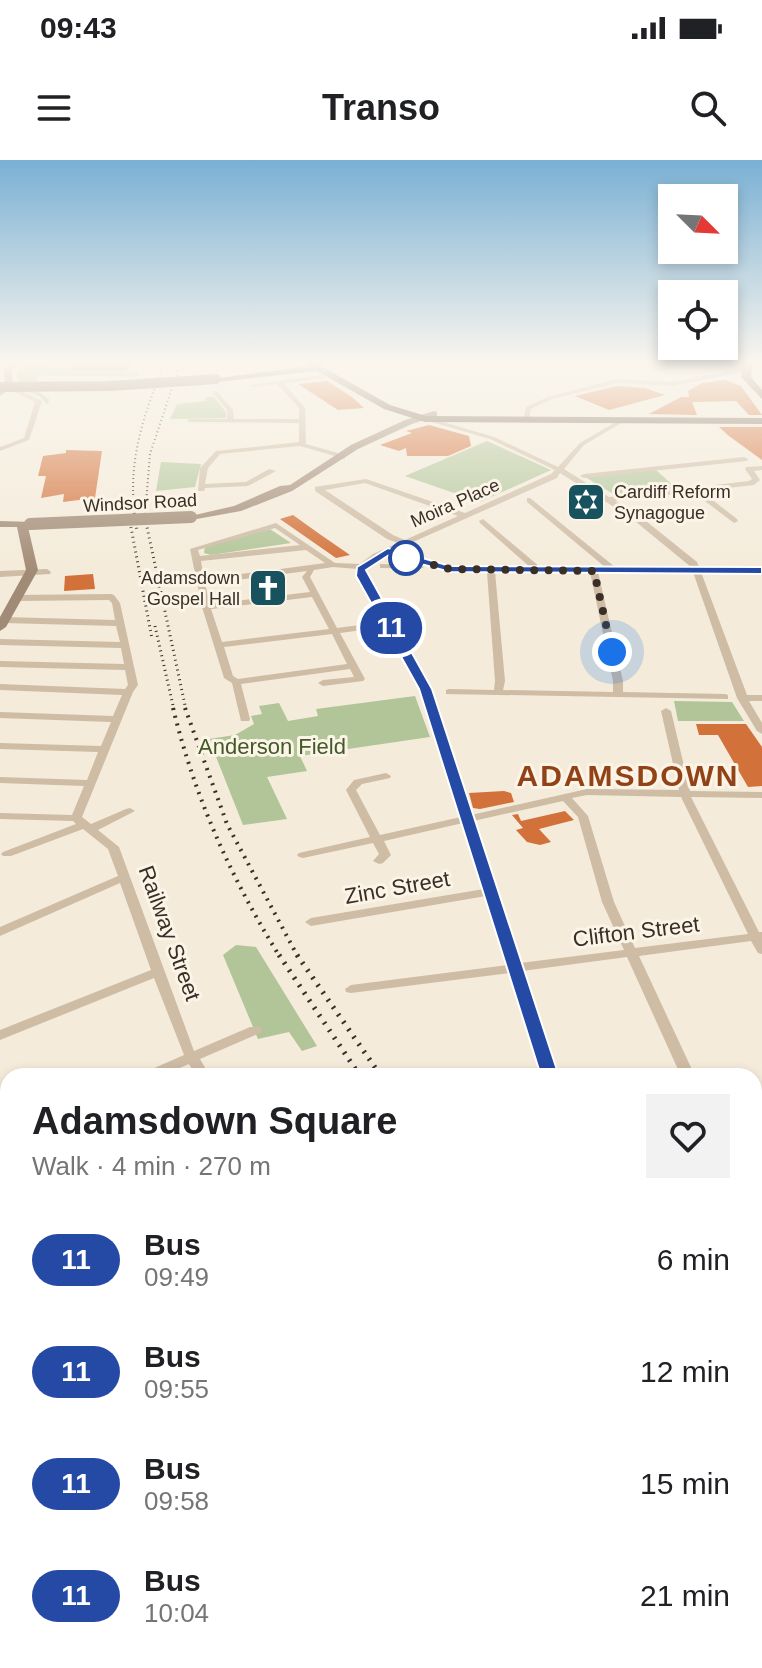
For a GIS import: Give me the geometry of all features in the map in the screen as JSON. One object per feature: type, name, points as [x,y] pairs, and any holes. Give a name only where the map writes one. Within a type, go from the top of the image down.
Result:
[{"type":"street","points":[[0,449],[27,439],[29,431]]},
{"type":"street","points":[[302,431],[303,444]]},
{"type":"street","name":"Windsor Road","points":[[0,524],[191,517],[232,510],[312,478],[314,473],[389,431]]},
{"type":"street","points":[[473,431],[492,438]]},
{"type":"street","points":[[480,431],[560,470],[608,499],[670,543],[699,572],[742,698],[762,731]]},
{"type":"street","name":"Moira Place","points":[[362,567],[388,551],[554,476],[582,444],[602,431]]},
{"type":"street","points":[[215,443],[218,452]]},
{"type":"street","points":[[272,471],[248,484],[201,487],[204,468],[218,452],[303,444],[342,457]]},
{"type":"street","points":[[580,475],[744,459]]},
{"type":"street","points":[[608,499],[756,481],[751,469],[762,468]]},
{"type":"street","points":[[406,543],[319,492],[320,487],[368,482],[465,516]]},
{"type":"street","points":[[695,490],[734,521]]},
{"type":"street","points":[[530,500],[615,571]]},
{"type":"street","points":[[483,521],[540,571]]},
{"type":"street","points":[[26,524],[31,574],[2,624],[120,623]]},
{"type":"street","points":[[333,565],[272,524],[194,549],[206,607],[229,678],[236,682],[353,666]]},
{"type":"street","points":[[196,559],[307,547]]},
{"type":"street","points":[[388,551],[427,565]]},
{"type":"street","points":[[201,582],[311,571],[333,565],[362,567],[361,576],[425,689],[547,1068]]},
{"type":"street","points":[[383,566],[427,565],[540,571],[762,570]]},
{"type":"street","points":[[491,570],[500,681],[498,693]]},
{"type":"street","points":[[311,571],[306,577],[360,679],[323,683]]},
{"type":"street","points":[[594,571],[618,681],[618,695]]},
{"type":"street","points":[[0,574],[47,572]]},
{"type":"street","points":[[206,607],[315,594]]},
{"type":"street","points":[[16,598],[110,596],[116,603],[128,667],[128,689],[92,783],[85,823]]},
{"type":"street","points":[[218,645],[388,624]]},
{"type":"street","points":[[0,642],[124,645]]},
{"type":"street","points":[[0,664],[128,667]]},
{"type":"street","points":[[236,682],[245,719]]},
{"type":"street","points":[[0,687],[128,689]]},
{"type":"street","points":[[449,692],[725,697]]},
{"type":"street","points":[[742,698],[762,698]]},
{"type":"street","points":[[666,711],[684,792],[759,936],[762,950]]},
{"type":"street","points":[[0,715],[118,719]]},
{"type":"street","points":[[0,746],[106,749]]},
{"type":"street","points":[[379,861],[385,855],[351,790],[358,782],[386,776]]},
{"type":"street","points":[[0,780],[92,783]]},
{"type":"street","points":[[303,855],[467,822],[587,792],[762,795]]},
{"type":"street","points":[[566,798],[584,819],[603,887],[684,1068]]},
{"type":"street","points":[[7,854],[85,823],[130,811]]},
{"type":"street","points":[[0,816],[85,823]]},
{"type":"street","name":"Railway Street","points":[[85,823],[112,845],[158,972],[198,1068]]},
{"type":"street","points":[[0,932],[124,877]]},
{"type":"street","name":"Zinc Street","points":[[311,922],[490,892]]},
{"type":"street","name":"Clifton Street","points":[[351,989],[759,936]]},
{"type":"street","points":[[0,1035],[158,972]]},
{"type":"street","points":[[166,1068],[255,1030]]},
{"type":"green space","points":[[487,441],[551,470],[480,502],[405,476]]},
{"type":"green space","points":[[161,462],[201,464],[195,487],[156,491]]},
{"type":"green space","points":[[728,462],[656,470],[677,489],[615,495],[585,477]]},
{"type":"green space","points":[[270,529],[291,543],[211,555],[204,553],[205,546]]},
{"type":"green space","name":"Anderson Field","points":[[415,696],[430,737],[300,756],[307,771],[267,777],[287,819],[243,825],[209,739],[235,735],[254,724],[251,716],[262,714],[259,706],[279,703],[288,721],[318,716],[316,709]]},
{"type":"green space","points":[[674,701],[732,702],[744,721],[678,721]]},
{"type":"green space","points":[[236,945],[256,947],[317,1046],[302,1051],[289,1032],[258,1039],[223,955]]},
{"type":"building","points":[[407,431],[452,431],[469,436],[471,446],[448,456],[407,456],[406,448],[399,451],[380,445],[412,433]]},
{"type":"building","points":[[724,431],[762,431],[762,460]]},
{"type":"building","points":[[66,450],[102,451],[95,498],[63,502],[64,494],[41,498],[46,476],[38,476],[43,456],[66,453]]},
{"type":"building","points":[[293,515],[350,555],[336,558],[280,519]]},
{"type":"building","points":[[93,574],[95,589],[64,591],[65,576]]},
{"type":"building","points":[[696,724],[746,724],[762,747],[762,786],[748,787],[718,735],[699,735]]},
{"type":"building","points":[[469,793],[511,793],[514,802],[473,808]]},
{"type":"building","points":[[565,811],[574,820],[539,829],[551,842],[540,845],[527,842],[516,830],[523,828],[512,815],[518,814],[521,821]]},
{"type":"railway","points":[[135,515],[134,475],[141,431]]},
{"type":"railway","points":[[145,515],[150,454],[158,431]]},
{"type":"railway","points":[[134,513],[137,531]]},
{"type":"railway","points":[[144,513],[186,710]]},
{"type":"railway","points":[[130,522],[152,639]]},
{"type":"railway","points":[[155,626],[174,710]]},
{"type":"railway","points":[[173,708],[192,774],[216,837],[280,957]]},
{"type":"railway","points":[[185,708],[227,824],[298,957]]},
{"type":"railway","points":[[279,955],[355,1068]]},
{"type":"railway","points":[[297,955],[375,1068]]},
{"type":"bus line","name":"11","points":[[547,1068],[425,689],[361,576],[361,569],[367,562],[388,551],[427,565],[450,569],[762,570]]},
{"type":"place","name":"Cardiff Reform Synagogue","points":[[586,502]]},
{"type":"place","name":"Adamsdown Gospel Hall","points":[[268,588]]},
{"type":"district","name":"ADAMSDOWN","points":[[628,776]]},
{"type":"route","points":[[406,558],[450,569],[594,571],[612,652]]}]
